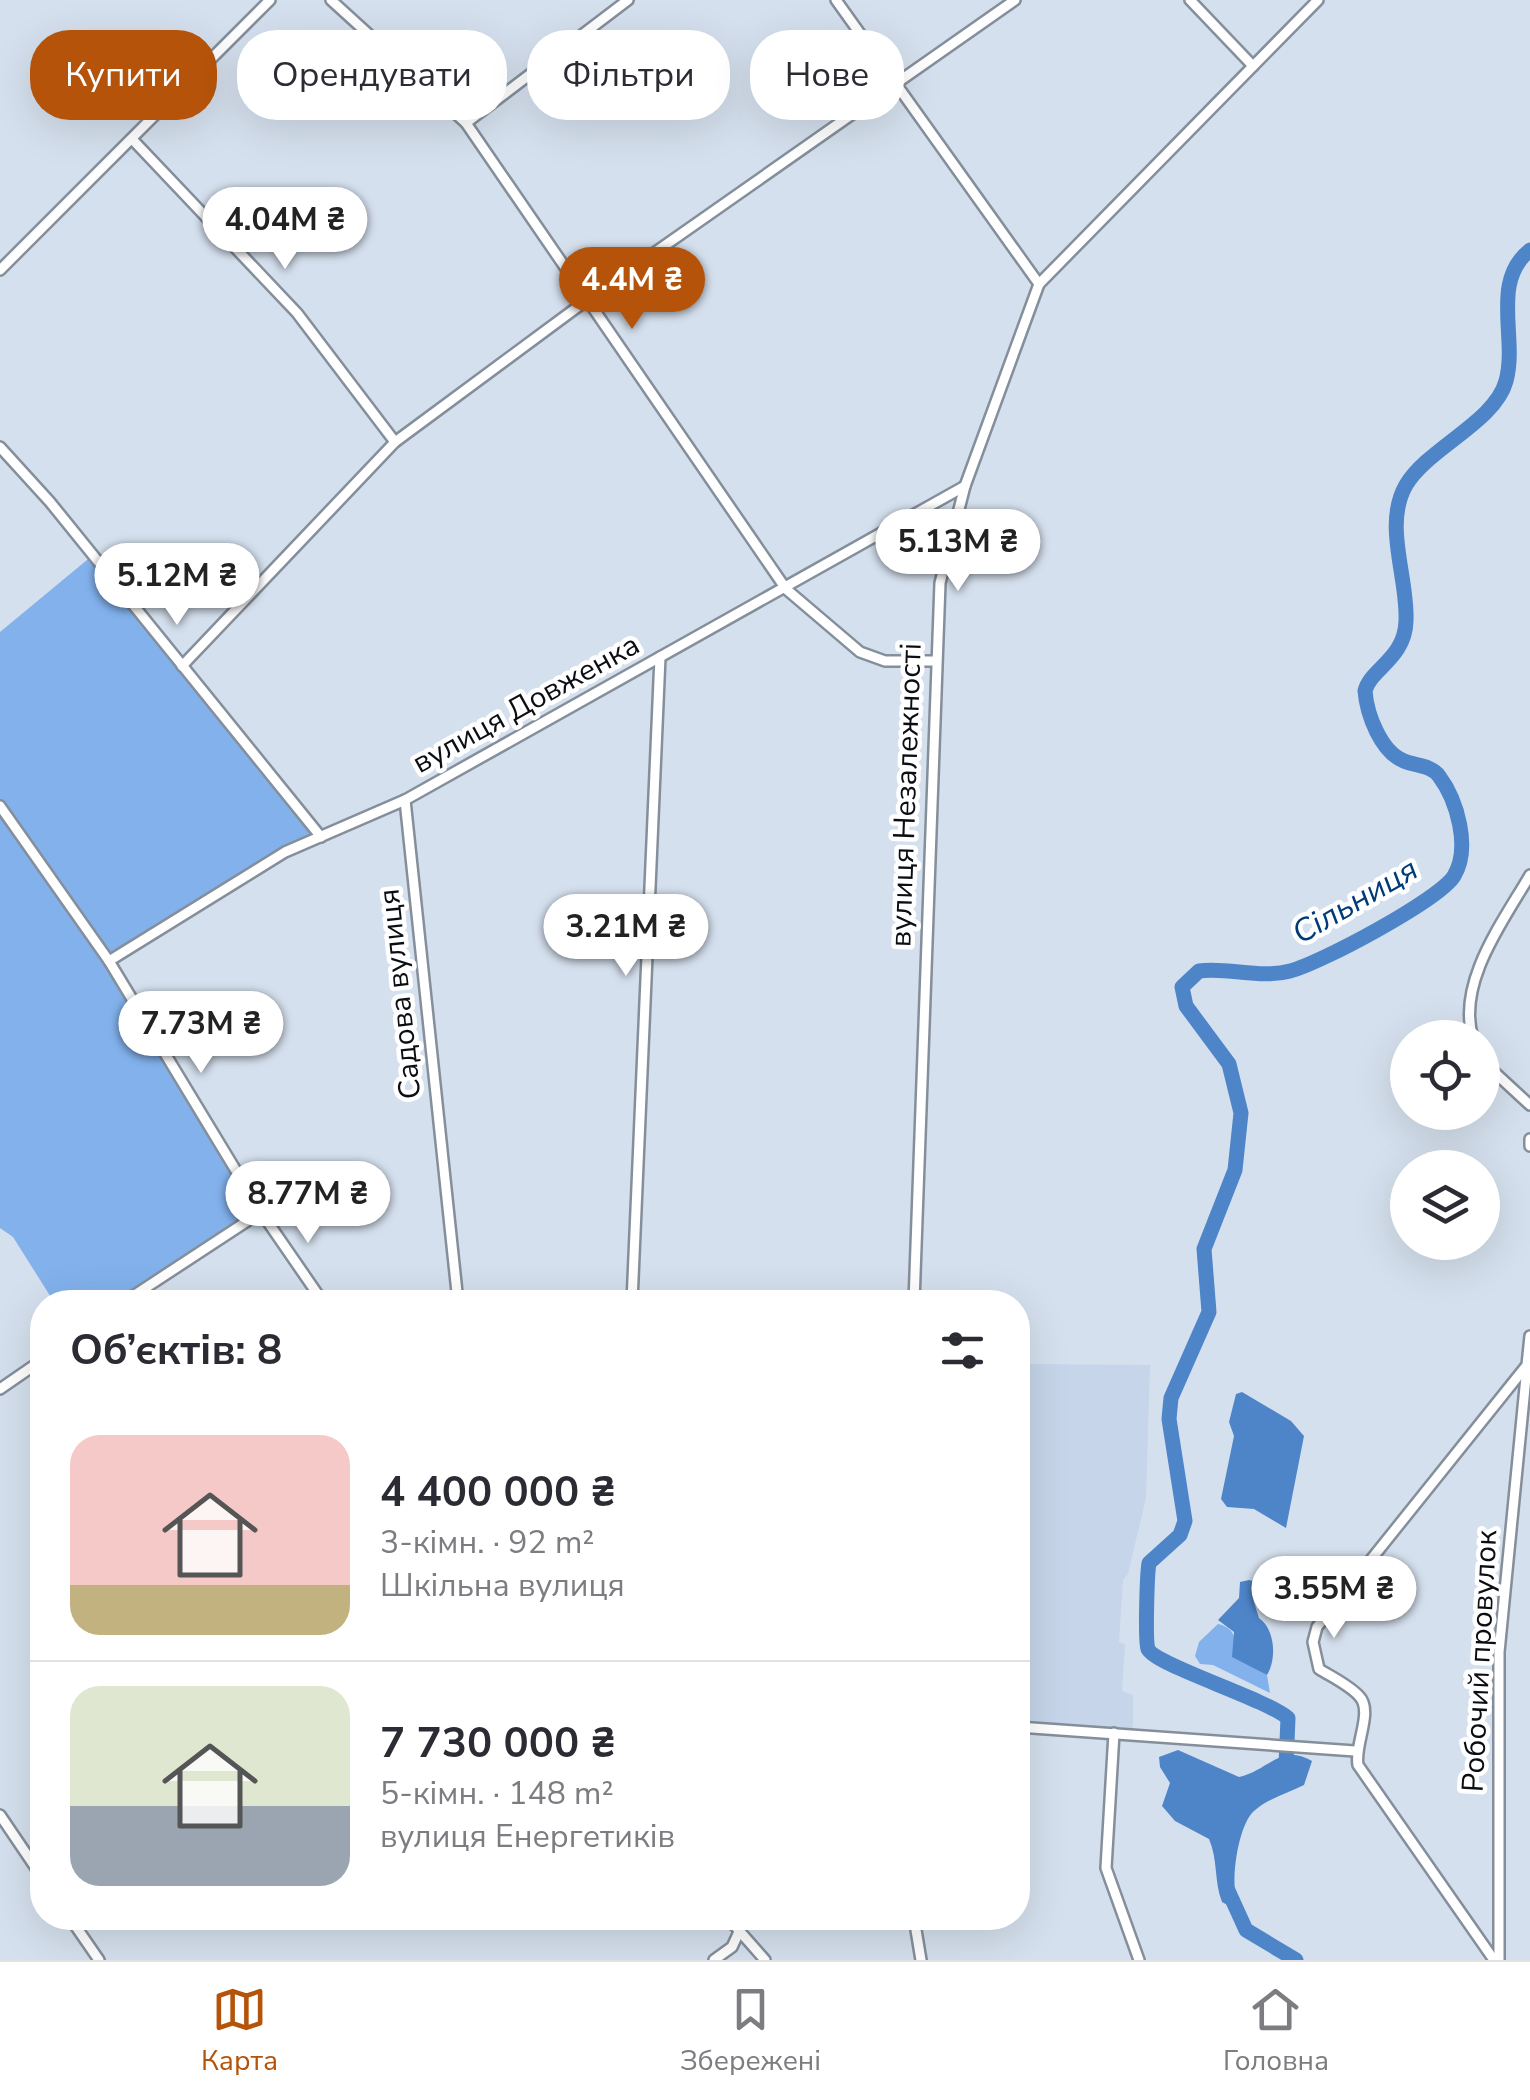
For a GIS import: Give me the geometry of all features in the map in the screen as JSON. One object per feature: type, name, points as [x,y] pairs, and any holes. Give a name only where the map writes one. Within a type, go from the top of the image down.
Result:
[{"type":"street","points":[[0,270],[270,0]]},
{"type":"street","points":[[331,0],[466,123],[786,589],[860,652],[886,661],[935,661]]},
{"type":"street","points":[[466,123],[628,0]]},
{"type":"street","points":[[836,0],[857,30]]},
{"type":"street","points":[[904,80],[1015,0]]},
{"type":"street","points":[[1190,0],[1253,66]]},
{"type":"street","name":"вулиця Незалежності","points":[[914,1290],[940,583],[966,486],[1039,284],[1318,0]]},
{"type":"street","points":[[904,97],[1039,284]]},
{"type":"street","points":[[182,666],[395,442],[587,300],[847,120]]},
{"type":"street","points":[[132,139],[297,312],[395,442]]},
{"type":"street","points":[[0,448],[50,502],[321,837]]},
{"type":"street","name":"вулиця Довженка","points":[[109,961],[285,852],[404,800],[966,486]]},
{"type":"street","points":[[633,1290],[660,657]]},
{"type":"street","name":"Садова вулиця","points":[[404,800],[457,1290]]},
{"type":"street","points":[[0,806],[109,961],[261,1212],[315,1290]]},
{"type":"street","points":[[1469,1020],[1473,985],[1530,875]]},
{"type":"street","points":[[1500,1077],[1530,1105]]},
{"type":"street","points":[[142,1290],[261,1212]]},
{"type":"street","name":"Робочий провулок","points":[[1496,1960],[1499,1652],[1530,1336]]},
{"type":"street","points":[[1496,1960],[1358,1765],[1356,1751],[1366,1708],[1361,1697],[1320,1669],[1314,1642],[1317,1627],[1527,1365]]},
{"type":"street","points":[[0,1389],[30,1368]]},
{"type":"street","points":[[1030,1727],[1356,1751]]},
{"type":"street","points":[[1114,1733],[1106,1868],[1139,1960]]},
{"type":"street","points":[[0,1815],[30,1859]]},
{"type":"street","points":[[78,1930],[98,1960]]},
{"type":"street","points":[[916,1930],[922,1960]]},
{"type":"street","points":[[714,1960],[732,1947],[739,1932],[765,1960]]},
{"type":"shaded area","points":[[93,555],[321,837],[287,851],[109,961],[261,1212],[142,1290],[46,1290],[13,1237],[0,1228],[0,632]]},
{"type":"shaded area","points":[[1030,1364],[1150,1365],[1146,1498],[1128,1574],[1123,1580],[1119,1642],[1125,1644],[1122,1691],[1133,1695],[1133,1735],[1030,1728]]},
{"type":"shaded area","points":[[1242,1392],[1291,1421],[1304,1436],[1286,1528],[1254,1509],[1227,1507],[1221,1499],[1234,1436],[1229,1422],[1236,1394]]},
{"type":"shaded area","points":[[1240,1582],[1260,1583],[1263,1591],[1254,1602],[1273,1645],[1267,1675],[1232,1657],[1234,1632],[1218,1620],[1239,1598]]},
{"type":"shaded area","points":[[1218,1624],[1232,1632],[1238,1659],[1267,1675],[1270,1693],[1213,1665],[1200,1664],[1195,1656],[1199,1642]]},
{"type":"shaded area","points":[[1178,1750],[1239,1777],[1291,1755],[1312,1761],[1304,1785],[1265,1803],[1248,1818],[1237,1854],[1237,1901],[1231,1907],[1222,1902],[1209,1839],[1175,1821],[1162,1806],[1170,1783],[1159,1757]]},
{"type":"waterway","name":"Сільниця","points":[[1281,1773],[1286,1765],[1288,1718],[1169,1664],[1155,1656],[1147,1643],[1149,1563],[1180,1535],[1185,1521],[1169,1419],[1171,1398],[1209,1312],[1204,1249],[1235,1170],[1241,1113],[1229,1064],[1186,1006],[1182,987],[1199,971],[1268,974],[1305,966],[1403,915],[1454,876],[1461,852],[1460,824],[1446,786],[1436,772],[1404,761],[1388,750],[1372,721],[1365,691],[1394,654],[1404,634],[1406,604],[1396,534],[1399,501],[1416,472],[1499,396],[1509,364],[1511,278],[1530,250]]},
{"type":"waterway","name":"Сільниця","points":[[1226,1886],[1246,1930],[1296,1960]]}]
